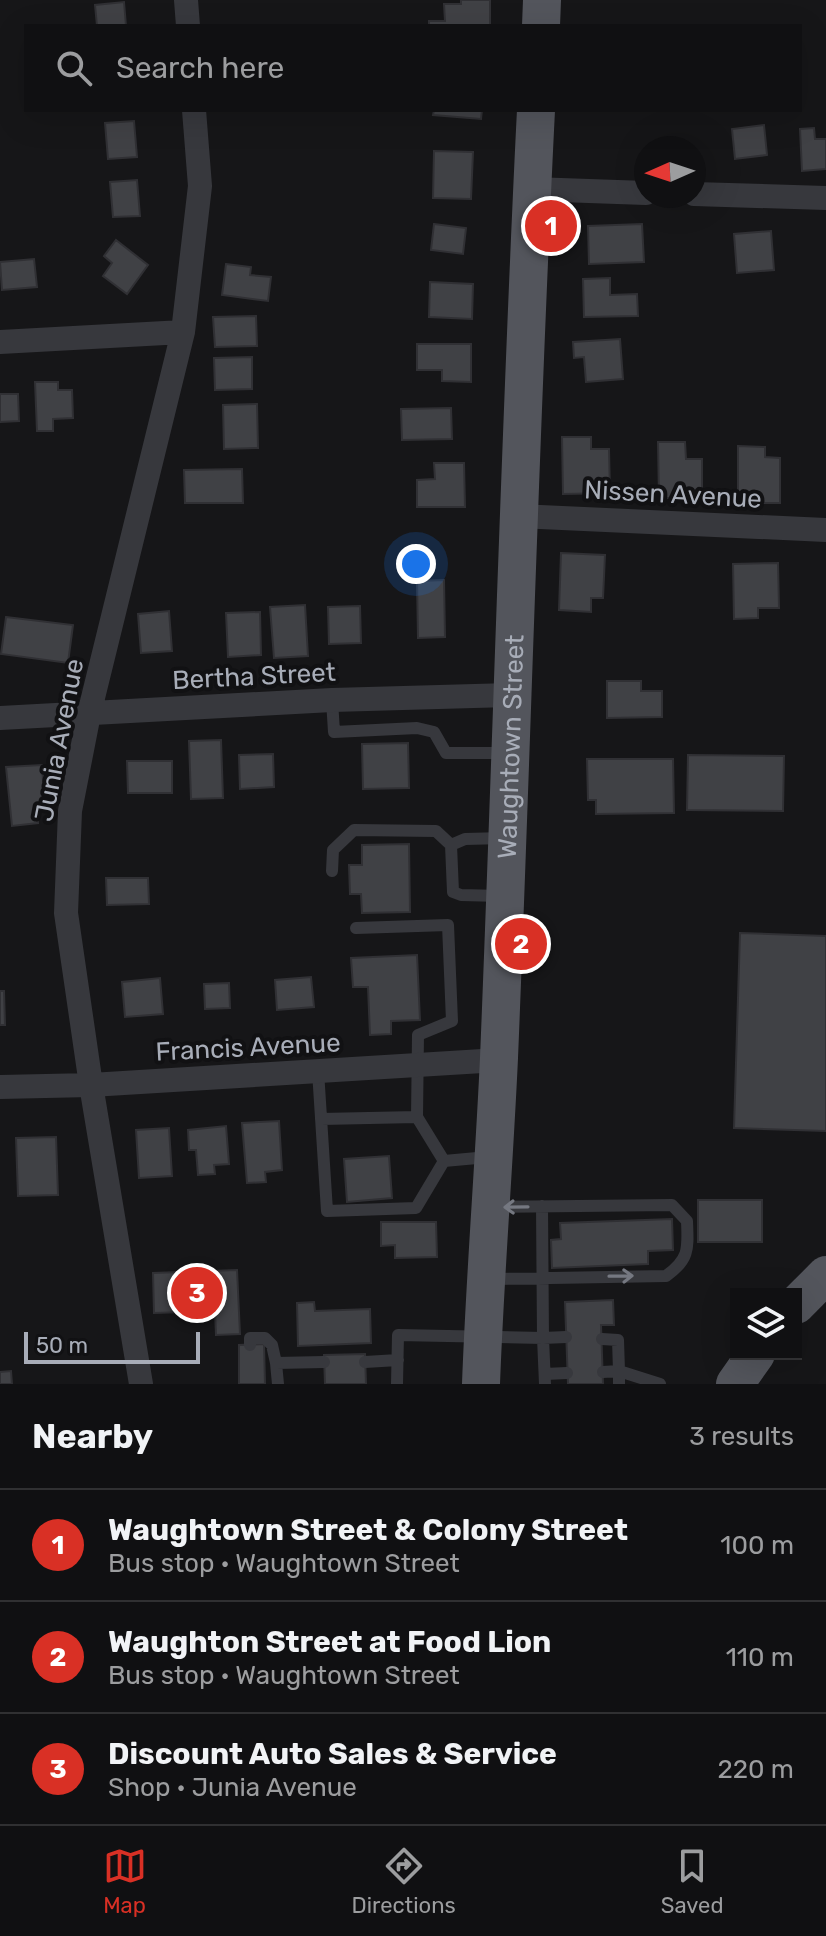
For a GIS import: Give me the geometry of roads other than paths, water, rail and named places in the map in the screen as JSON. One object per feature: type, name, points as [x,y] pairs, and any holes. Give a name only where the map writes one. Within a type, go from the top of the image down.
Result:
[{"type":"main road","points":[[541,24],[542,0]]},
{"type":"main road","name":"Waughtown Street","points":[[481,1384],[499,1060],[536,112]]},
{"type":"main road","points":[[802,1299],[826,1275]]},
{"type":"main road","points":[[735,1384],[752,1360]]},
{"type":"street","points":[[186,0],[188,24]]},
{"type":"street","name":"Junia Avenue","points":[[141,1384],[66,913],[70,811],[89,714],[183,332],[200,186],[194,112]]},
{"type":"street","points":[[532,189],[634,193]]},
{"type":"street","points":[[706,194],[826,198]]},
{"type":"street","points":[[0,342],[183,332]]},
{"type":"street","name":"Nissen Avenue","points":[[518,516],[826,530]]},
{"type":"street","points":[[826,519],[826,530]]},
{"type":"street","name":"Bertha Street","points":[[0,718],[332,700],[416,712],[511,695]]},
{"type":"street","name":"Francis Avenue","points":[[0,1087],[91,1085],[499,1060]]},
{"type":"lane","points":[[416,712],[434,732],[446,753],[510,753]]},
{"type":"lane","points":[[332,871],[333,850],[354,830],[436,831],[451,845],[453,892],[504,896]]},
{"type":"lane","points":[[451,845],[465,839],[506,838]]},
{"type":"lane","points":[[356,928],[448,925],[452,1021],[418,1035],[417,1117],[444,1161]]},
{"type":"lane","points":[[318,1071],[327,1211],[416,1208],[444,1161]]},
{"type":"lane","points":[[321,1119],[417,1117]]},
{"type":"lane","points":[[444,1161],[493,1156]]},
{"type":"lane","points":[[485,1280],[666,1276],[681,1265],[688,1248],[687,1221],[672,1205],[489,1207]]},
{"type":"lane","points":[[542,1206],[545,1379],[567,1373]]},
{"type":"lane","points":[[397,1384],[398,1335],[566,1337]]},
{"type":"lane","points":[[250,1345],[250,1338],[265,1338],[272,1345],[278,1384]]},
{"type":"lane","points":[[602,1339],[618,1340],[619,1378]]},
{"type":"lane","points":[[365,1362],[398,1360]]},
{"type":"lane","points":[[276,1363],[324,1362]]},
{"type":"lane","points":[[603,1372],[619,1378],[660,1384]]},
{"type":"place","name":"Waughtown Street & Colony Street","points":[[551,226]]},
{"type":"place","name":"Waughton Street at Food Lion","points":[[521,944]]},
{"type":"place","name":"Discount Auto Sales & Service","points":[[197,1293]]}]
